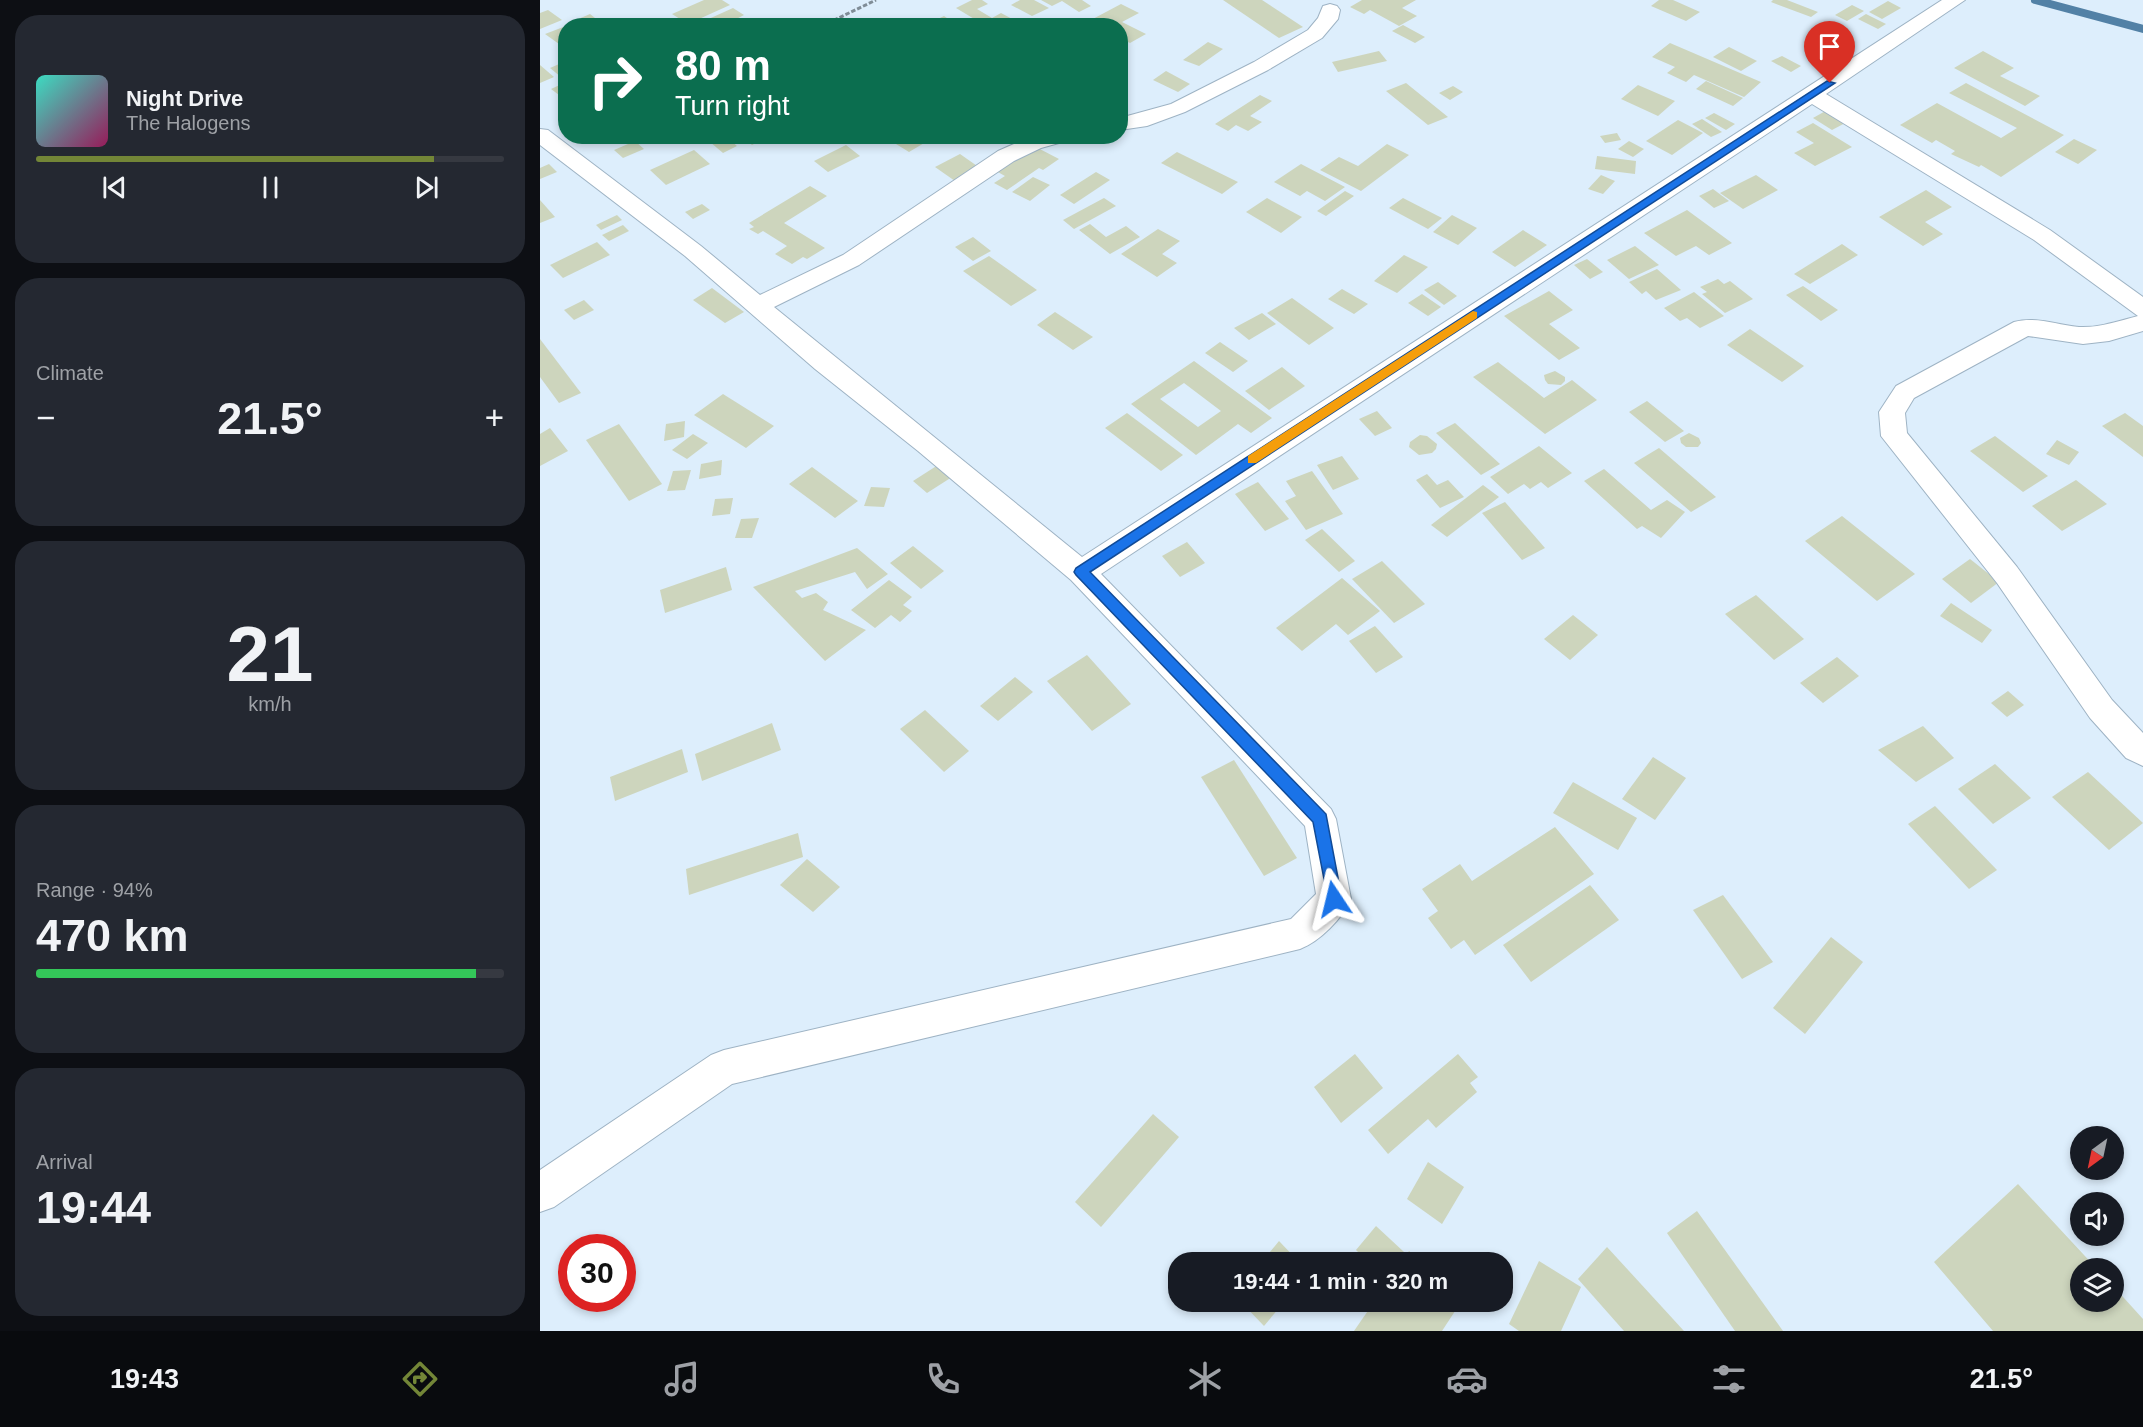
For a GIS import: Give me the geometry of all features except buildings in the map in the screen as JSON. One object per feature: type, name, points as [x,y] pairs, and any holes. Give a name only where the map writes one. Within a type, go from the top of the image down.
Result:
[{"type":"street","points":[[1081,572],[1813,95],[1954,0]]},
{"type":"street","points":[[1128,123],[1178,108],[1261,66],[1316,34],[1328,19],[1330,10]]},
{"type":"street","points":[[1813,95],[2042,235],[2143,309]]},
{"type":"street","points":[[757,306],[851,260],[1006,156],[1031,144]]},
{"type":"street","points":[[540,1193],[724,1068],[1300,933],[1334,899],[1320,819],[1081,572],[693,251],[546,145]]},
{"type":"street","points":[[2143,323],[2091,336],[2072,335],[2036,326],[2023,328],[1905,392],[1892,412],[1893,436],[1916,460],[2007,575],[2101,709],[2143,752]]},
{"type":"path","points":[[839,18],[876,0]]},
{"type":"waterway","points":[[2035,0],[2143,29]]},
{"type":"slow traffic","points":[[1252,460],[1473,315]]},
{"type":"route","points":[[1334,899],[1320,819],[1081,572],[1830,83]]}]
